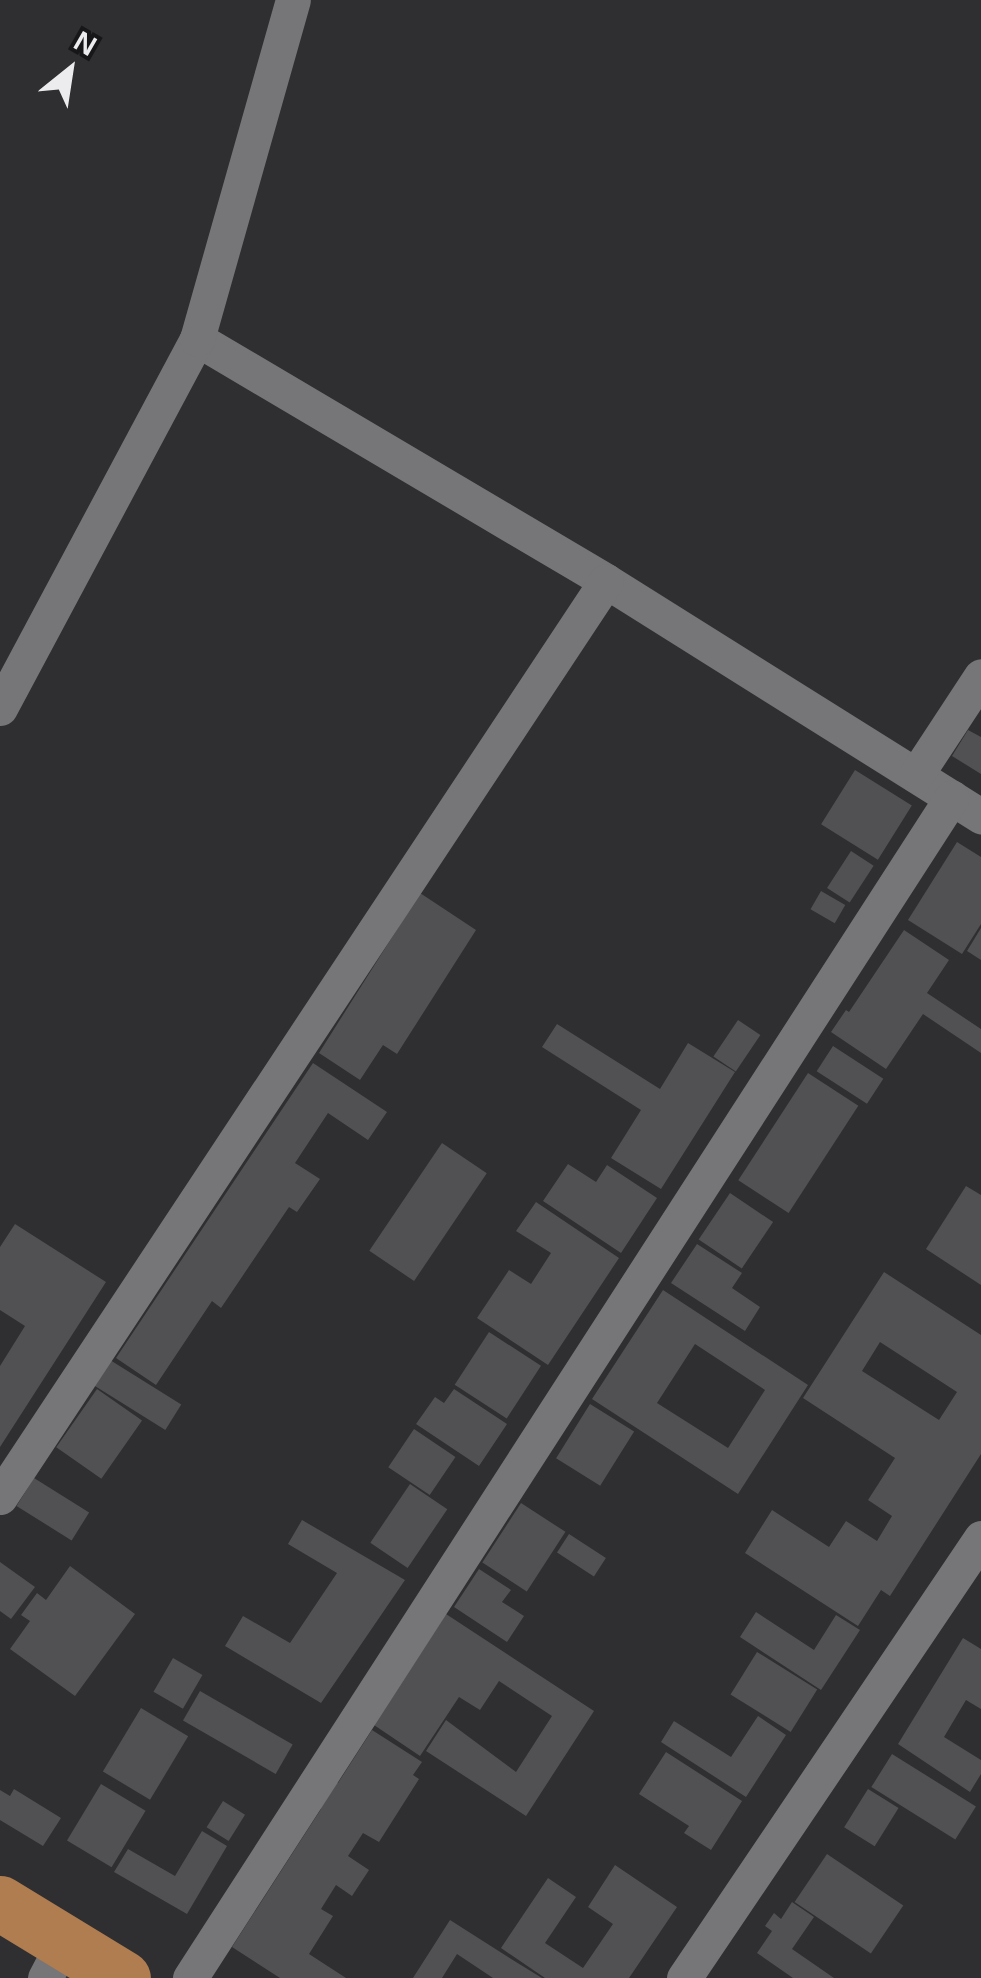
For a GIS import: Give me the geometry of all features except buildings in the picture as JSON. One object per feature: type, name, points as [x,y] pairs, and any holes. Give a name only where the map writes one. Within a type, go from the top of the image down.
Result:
[{"type":"main road","points":[[0,1903],[55,1960],[123,1978]]},
{"type":"street","points":[[0,708],[196,339],[293,0]]},
{"type":"street","points":[[190,1978],[966,806],[606,581],[196,339]]},
{"type":"street","points":[[0,1496],[606,581]]},
{"type":"street","points":[[916,775],[981,676]]},
{"type":"street","points":[[684,1978],[981,1538]]}]
